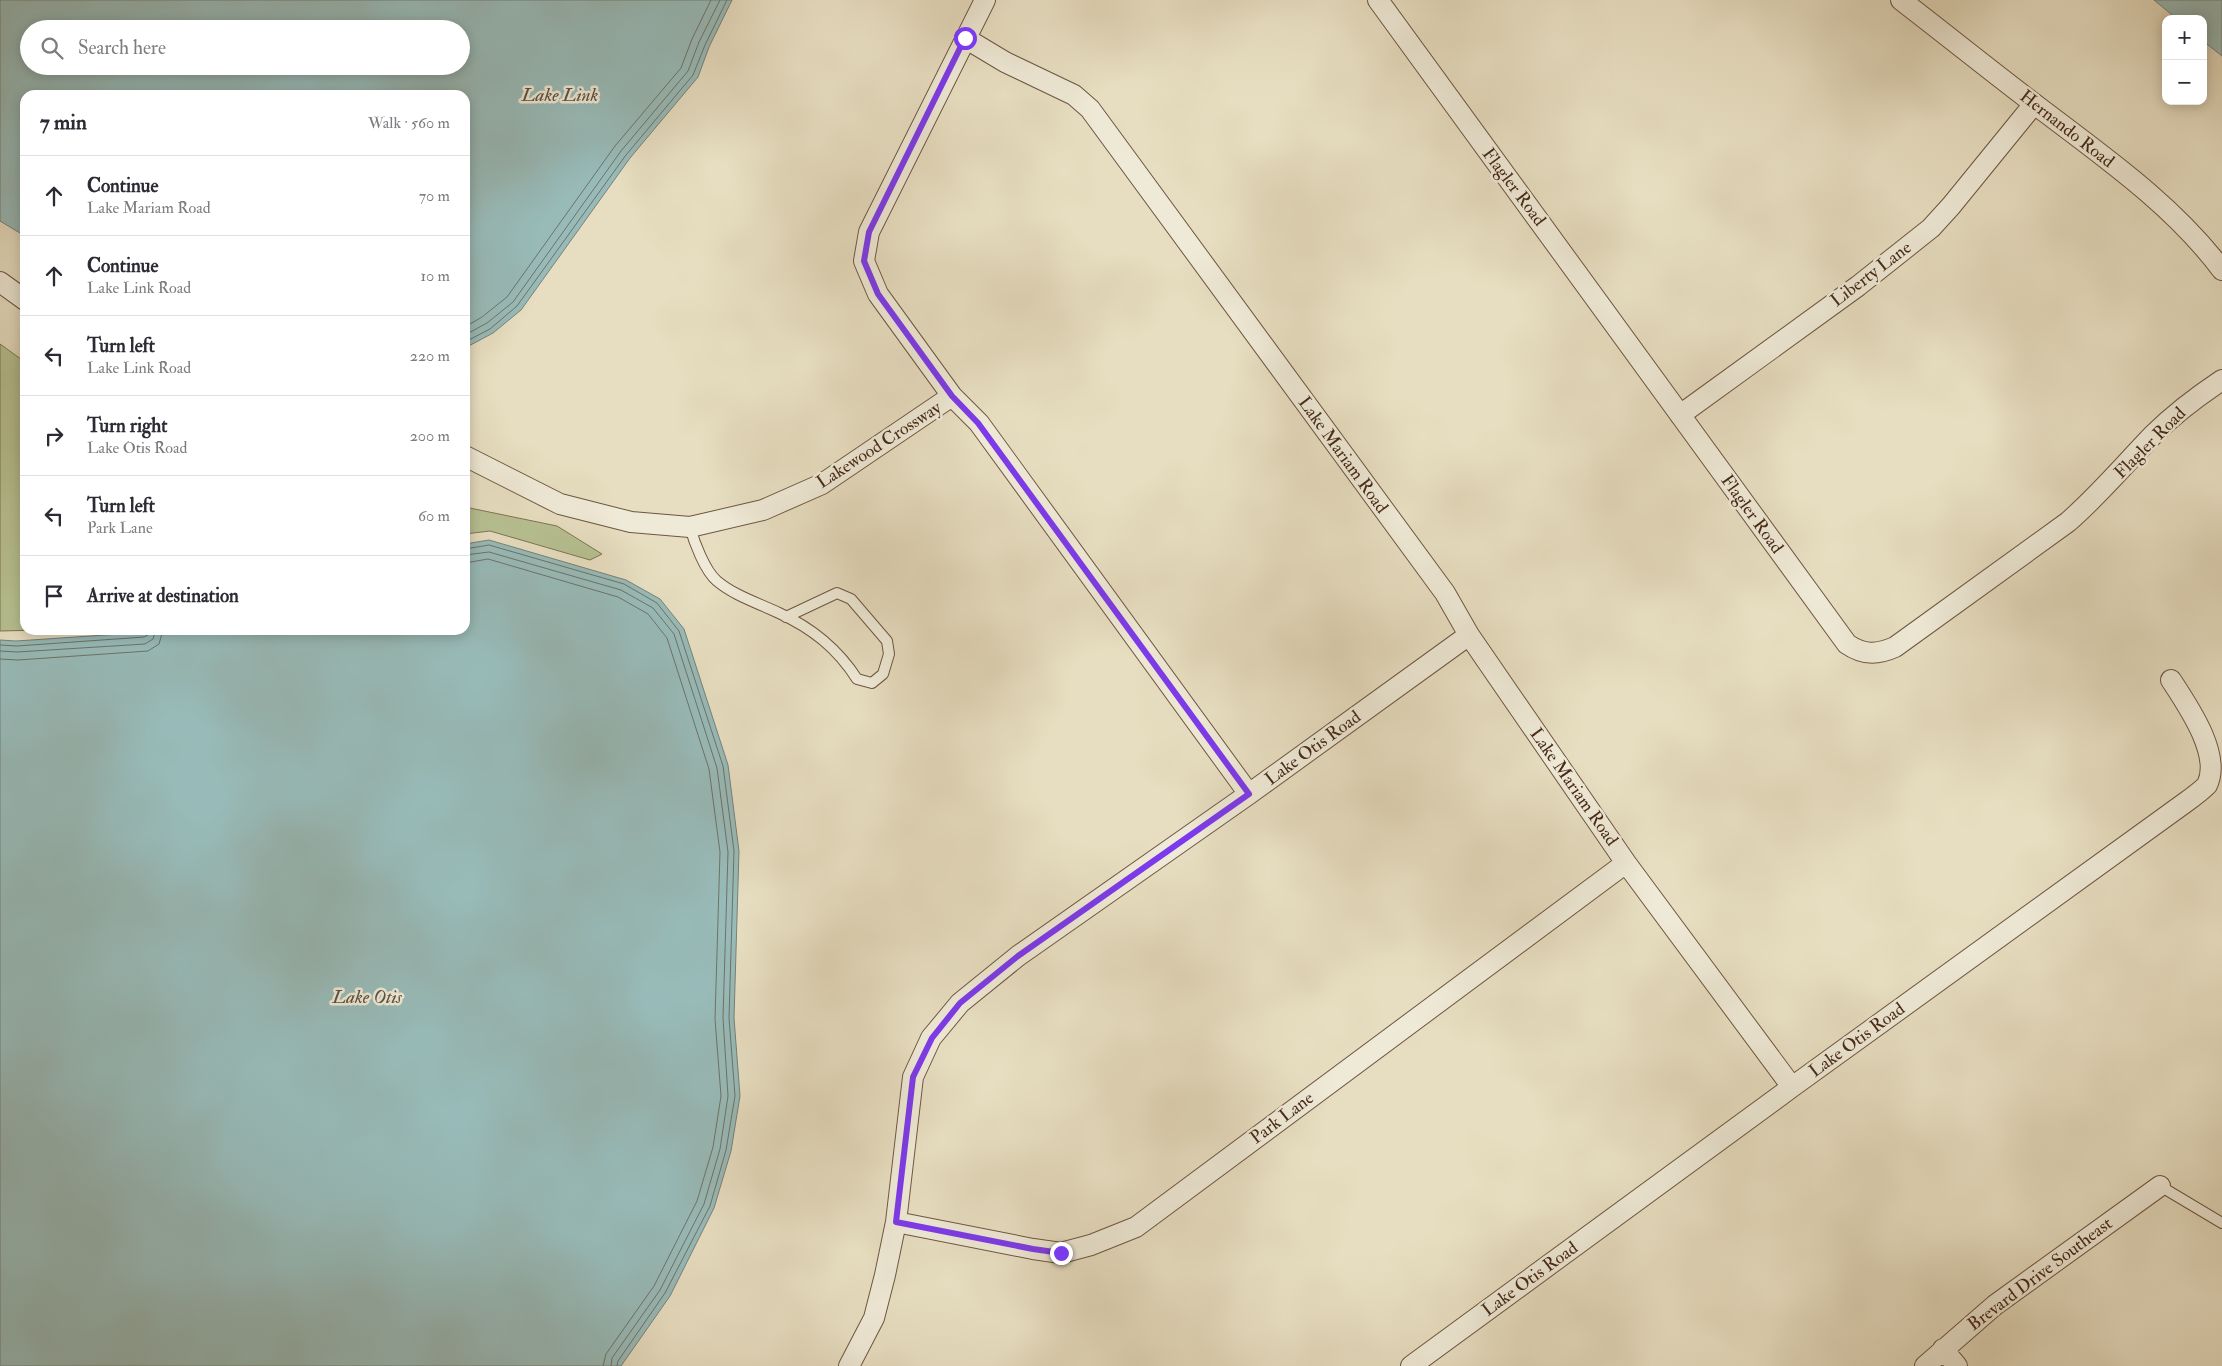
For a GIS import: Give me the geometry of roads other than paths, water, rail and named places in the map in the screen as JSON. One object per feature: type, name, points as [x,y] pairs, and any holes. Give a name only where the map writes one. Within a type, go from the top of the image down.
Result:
[{"type":"street","points":[[985,0],[869,232],[864,261],[878,294],[952,396],[978,423],[1249,794]]},
{"type":"street","name":"Flagler Road","points":[[1378,0],[1847,644],[1860,652],[1881,653],[1895,647],[2068,522],[2091,502],[2154,434],[2189,404],[2222,380]]},
{"type":"street","name":"Hernando Road","points":[[1901,0],[2155,199],[2199,242],[2222,270]]},
{"type":"street","name":"Lake Mariam Road","points":[[965,38],[1005,62],[1074,95],[1090,109],[1445,594],[1468,635],[1626,863],[1792,1087]]},
{"type":"street","name":"Liberty Lane","points":[[1680,415],[1858,286],[1931,228],[2034,104]]},
{"type":"street","points":[[0,282],[20,296]]},
{"type":"street","name":"Lakewood Crossway","points":[[470,459],[560,504],[631,522],[690,527],[762,510],[822,484],[952,396]]},
{"type":"street","name":"Lake Otis Road","points":[[849,1366],[874,1318],[896,1222],[913,1077],[932,1038],[960,1003],[1018,956],[1249,794],[1468,635]]},
{"type":"street","name":"Lake Otis Road","points":[[1411,1366],[2186,802],[2208,784],[2216,769],[2215,751],[2210,738],[2171,680]]},
{"type":"street","name":"Park Lane","points":[[896,1222],[1061,1253],[1091,1245],[1136,1227],[1626,863]]},
{"type":"street","name":"Brevard Drive Southeast","points":[[1925,1366],[1995,1305],[2160,1186]]},
{"type":"street","points":[[1943,1349],[1956,1366]]},
{"type":"lane","points":[[690,527],[695,546],[716,580],[744,598],[786,616],[826,640],[846,661],[856,678],[872,684],[883,674],[889,654],[887,641],[851,598],[837,593],[786,616]]},
{"type":"lane","points":[[2160,1186],[2222,1223]]},
{"type":"water","name":"Lake Link","points":[[0,0],[732,0],[709,47],[698,77],[630,158],[521,310],[493,333],[470,345],[470,90],[20,90],[20,233],[0,221]]},
{"type":"water","points":[[2154,0],[2222,0],[2222,56],[2207,44],[2207,15],[2172,15]]},
{"type":"water","name":"Lake Otis","points":[[489,540],[626,580],[660,599],[684,629],[728,765],[739,851],[734,1018],[740,1096],[731,1151],[714,1208],[670,1296],[621,1366],[0,1366],[0,640],[16,641],[105,635],[470,635],[470,543]]}]
